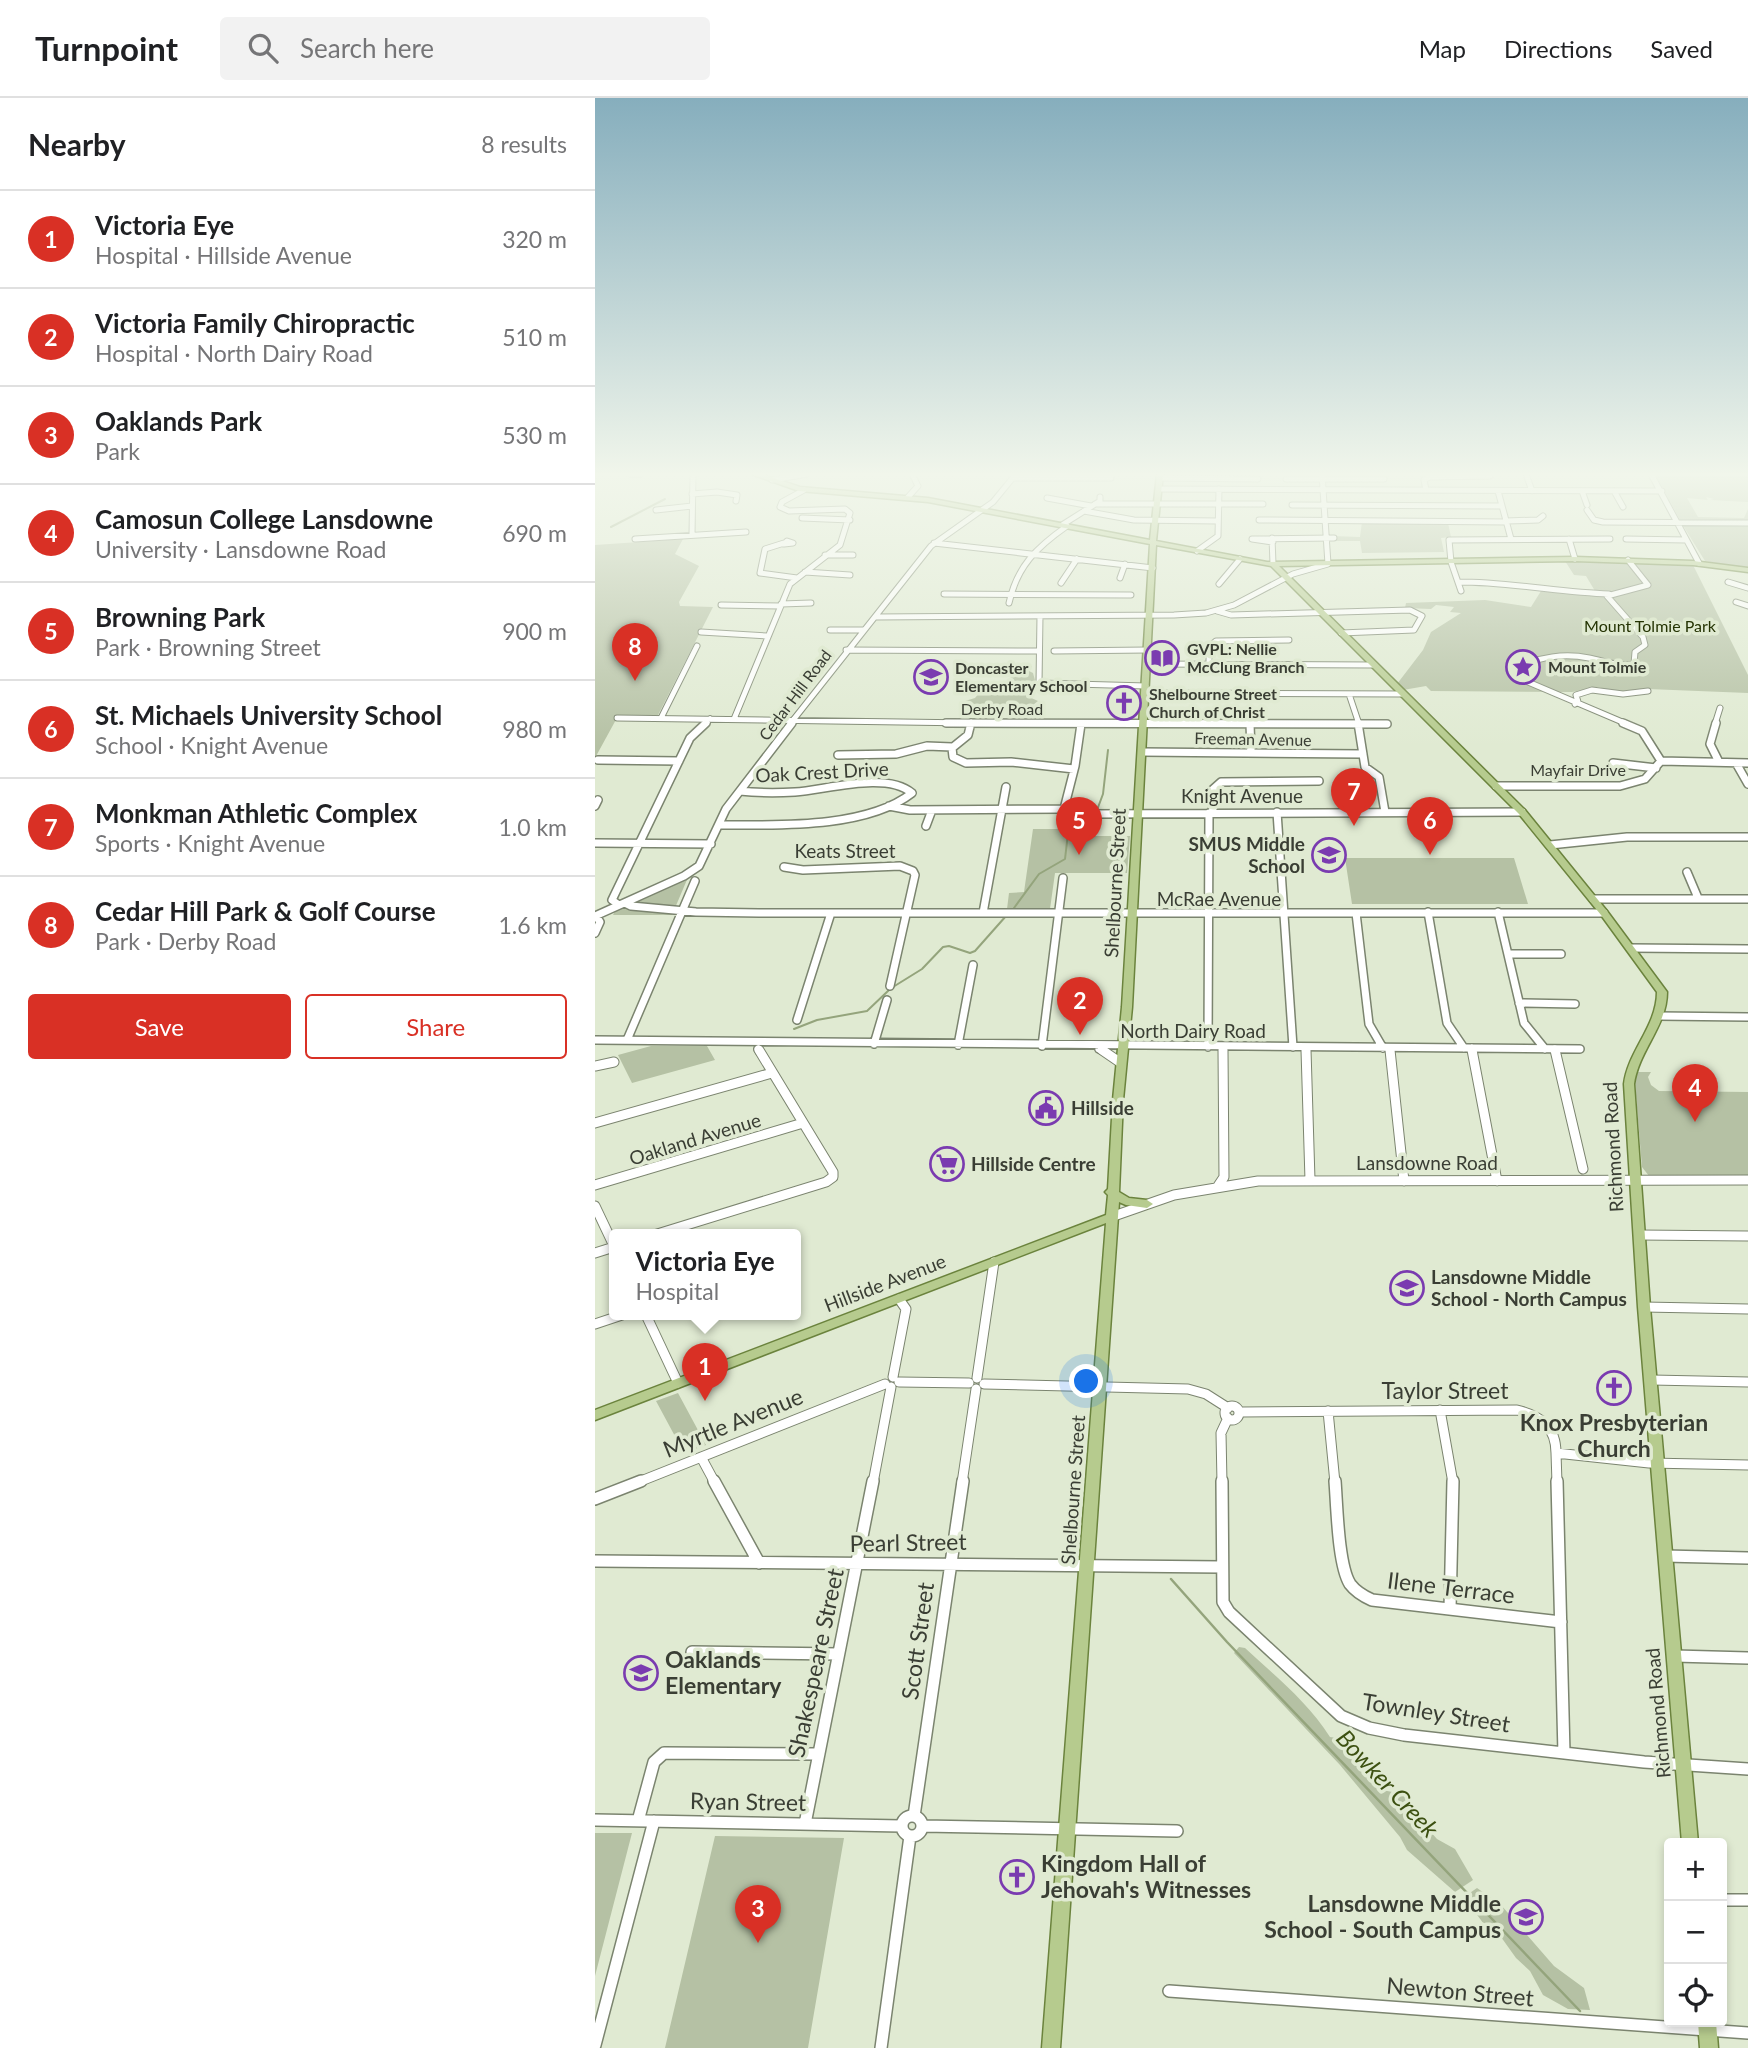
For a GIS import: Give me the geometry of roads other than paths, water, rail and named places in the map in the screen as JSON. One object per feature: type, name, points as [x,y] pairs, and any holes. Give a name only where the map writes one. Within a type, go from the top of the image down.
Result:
[{"type":"main road","points":[[1273,565],[1522,812],[1604,913],[1662,992],[1658,1016]]},
{"type":"main road","points":[[1713,565],[1748,570]]},
{"type":"main road","name":"Shelbourne Street","points":[[1051,2048],[1069,1829],[1111,1192],[1133,914],[1153,568]]},
{"type":"main road","name":"Richmond Road","points":[[1658,1016],[1637,1055],[1629,1078],[1644,1307],[1690,1838]]},
{"type":"main road","points":[[1111,1192],[1126,1201],[1147,1204]]},
{"type":"main road","name":"Hillside Avenue","points":[[595,1415],[1111,1217]]},
{"type":"street","points":[[762,565],[760,573],[797,578]]},
{"type":"street","points":[[734,719],[790,584],[813,565]]},
{"type":"street","name":"Cedar Hill Road","points":[[596,916],[691,872],[704,859],[726,809],[846,650],[916,565]]},
{"type":"street","points":[[1009,603],[1017,573],[1022,565]]},
{"type":"street","points":[[1062,583],[1073,565]]},
{"type":"street","points":[[1120,578],[1125,565]]},
{"type":"street","points":[[1132,565],[1153,568]]},
{"type":"street","points":[[1219,584],[1235,565]]},
{"type":"street","points":[[874,617],[1195,615],[1217,611],[1247,599],[1285,577],[1325,565]]},
{"type":"street","points":[[1452,565],[1461,591]]},
{"type":"street","points":[[1459,582],[1494,582],[1559,592],[1609,594],[1648,585],[1632,565]]},
{"type":"street","points":[[805,572],[849,575]]},
{"type":"street","points":[[1728,582],[1748,588]]},
{"type":"street","points":[[944,594],[1131,595]]},
{"type":"street","points":[[1609,594],[1609,600],[1643,633],[1645,645],[1635,652],[1634,664],[1612,665],[1575,656],[1530,662],[1513,669],[1515,674],[1575,704],[1641,731],[1650,740],[1658,765]]},
{"type":"street","points":[[1736,602],[1748,606]]},
{"type":"street","points":[[721,605],[811,603]]},
{"type":"street","points":[[1217,611],[1231,615],[1405,610],[1418,612],[1423,616],[1414,629],[1341,633]]},
{"type":"street","points":[[1040,616],[1038,681],[1041,684],[1146,690],[1403,694]]},
{"type":"street","points":[[830,630],[863,630]]},
{"type":"street","points":[[701,632],[767,636]]},
{"type":"street","points":[[1209,664],[1209,647],[1216,641],[1289,640]]},
{"type":"street","points":[[661,718],[697,646]]},
{"type":"street","points":[[846,650],[1038,651]]},
{"type":"street","points":[[1054,651],[1148,650]]},
{"type":"street","points":[[1147,664],[1373,665]]},
{"type":"street","points":[[1575,704],[1578,702],[1576,695],[1583,691],[1598,690],[1623,694],[1648,691]]},
{"type":"street","points":[[1349,694],[1359,725],[1365,767],[1380,779],[1385,812]]},
{"type":"street","points":[[1719,762],[1710,744],[1720,708]]},
{"type":"street","name":"Derby Road","points":[[617,718],[1081,724],[1387,724]]},
{"type":"street","points":[[622,904],[612,900],[638,844],[692,736],[710,719]]},
{"type":"street","points":[[838,755],[896,754],[927,746],[952,747],[968,735],[971,723]]},
{"type":"street","points":[[889,806],[906,810],[1064,809],[1081,724]]},
{"type":"street","points":[[1250,724],[1251,752]]},
{"type":"street","points":[[952,747],[953,757],[963,762],[1019,763],[1074,769]]},
{"type":"street","name":"Freeman Avenue","points":[[1142,752],[1363,754]]},
{"type":"street","points":[[598,760],[679,761]]},
{"type":"street","points":[[1736,762],[1748,784]]},
{"type":"street","points":[[1613,763],[1748,763]]},
{"type":"street","name":"Mayfair Drive","points":[[1496,786],[1620,786],[1638,782],[1658,765]]},
{"type":"street","points":[[1208,1047],[1212,790],[1221,782],[1319,781]]},
{"type":"street","name":"Oak Crest Drive","points":[[719,825],[809,823],[844,818],[889,806],[909,798],[912,791],[900,785],[886,783],[798,792],[740,791]]},
{"type":"street","points":[[983,913],[1006,786]]},
{"type":"street","points":[[926,826],[932,810]]},
{"type":"street","points":[[1277,812],[1293,1047]]},
{"type":"street","name":"Knight Avenue","points":[[1089,814],[1522,812]]},
{"type":"street","points":[[1550,845],[1627,837],[1748,837]]},
{"type":"street","points":[[595,844],[711,844]]},
{"type":"street","name":"Keats Street","points":[[784,867],[803,870],[891,866],[909,868],[915,875],[890,986]]},
{"type":"street","points":[[1687,872],[1698,898]]},
{"type":"street","points":[[1042,1046],[1063,878]]},
{"type":"street","points":[[627,1040],[695,881]]},
{"type":"street","points":[[1593,899],[1748,899]]},
{"type":"street","name":"McRae Avenue","points":[[622,904],[683,910],[906,914],[1604,913]]},
{"type":"street","points":[[1428,912],[1447,1023],[1468,1048],[1497,1181]]},
{"type":"street","points":[[1498,912],[1524,1025],[1542,1042],[1545,1049]]},
{"type":"street","points":[[797,1020],[831,913]]},
{"type":"street","points":[[1356,913],[1369,1024],[1386,1048],[1404,1176]]},
{"type":"street","points":[[595,933],[600,922],[596,916]]},
{"type":"street","points":[[1630,948],[1748,949]]},
{"type":"street","points":[[1508,954],[1561,954]]},
{"type":"street","points":[[958,1045],[973,965]]},
{"type":"street","points":[[874,1044],[887,1000]]},
{"type":"street","points":[[1519,1003],[1575,1003]]},
{"type":"street","points":[[1658,1016],[1748,1017]]},
{"type":"street","name":"North Dairy Road","points":[[595,1040],[1123,1047],[1580,1049]]},
{"type":"street","points":[[1089,1046],[1107,1052],[1121,1063]]},
{"type":"street","points":[[1216,1187],[1224,1177],[1223,1047]]},
{"type":"street","points":[[1306,1048],[1310,1175]]},
{"type":"street","points":[[673,1229],[826,1182],[833,1177],[833,1172],[758,1049]]},
{"type":"street","points":[[1555,1049],[1583,1169]]},
{"type":"street","points":[[595,1066],[614,1062]]},
{"type":"street","points":[[595,1123],[772,1073]]},
{"type":"street","name":"Oakland Avenue","points":[[595,1185],[803,1123]]},
{"type":"street","name":"Lansdowne Road","points":[[1111,1217],[1174,1195],[1310,1175],[1497,1181],[1748,1180]]},
{"type":"street","points":[[595,1206],[609,1235]]},
{"type":"street","points":[[1639,1234],[1748,1236]]},
{"type":"street","name":"Scott Street","points":[[918,1821],[951,1563],[995,1262]]},
{"type":"street","name":"Shakespeare Street","points":[[805,1824],[906,1309],[899,1298]]},
{"type":"street","points":[[1644,1307],[1748,1309]]},
{"type":"street","points":[[648,1320],[678,1383]]},
{"type":"street","points":[[1652,1380],[1748,1382]]},
{"type":"street","name":"Myrtle Avenue","points":[[595,1499],[892,1383],[1100,1385],[1188,1389],[1206,1394],[1228,1413]]},
{"type":"street","points":[[1440,1409],[1453,1483],[1450,1609]]},
{"type":"street","name":"Taylor Street","points":[[1228,1413],[1238,1417],[1241,1412],[1509,1409],[1537,1416],[1553,1431],[1556,1453]]},
{"type":"street","name":"Ilene Terrace","points":[[1328,1411],[1344,1571],[1349,1585],[1371,1600],[1560,1622]]},
{"type":"street","name":"Townley Street","points":[[1228,1413],[1221,1433],[1223,1602],[1229,1612],[1348,1720],[1371,1728],[1564,1753],[1685,1766],[1748,1769]]},
{"type":"street","points":[[1564,1753],[1556,1453],[1659,1463],[1748,1465]]},
{"type":"street","points":[[701,1457],[759,1563]]},
{"type":"street","points":[[1665,1556],[1748,1558]]},
{"type":"street","name":"Pearl Street","points":[[595,1561],[1221,1567]]},
{"type":"street","points":[[692,1653],[838,1654]]},
{"type":"street","points":[[1675,1656],[1748,1658]]},
{"type":"street","points":[[638,1821],[654,1762],[664,1752],[819,1754]]},
{"type":"street","name":"Ryan Street","points":[[595,1820],[805,1824],[906,1831]]},
{"type":"street","points":[[595,2045],[654,1821]]},
{"type":"street","points":[[881,2048],[906,1831],[919,1833],[918,1821],[1069,1829],[1177,1831]]},
{"type":"street","points":[[1727,1900],[1748,1900]]},
{"type":"street","name":"Newton Street","points":[[1169,1991],[1708,2033],[1748,2033]]},
{"type":"waterway","name":"Bowker Creek","points":[[1093,811],[1097,810],[1103,794],[1108,750]]},
{"type":"waterway","name":"Bowker Creek","points":[[1014,908],[1039,874],[1065,859],[1070,816],[1088,812]]},
{"type":"waterway","name":"Bowker Creek","points":[[893,987],[922,969],[943,947],[949,946],[970,953],[975,951],[1006,916]]},
{"type":"waterway","name":"Bowker Creek","points":[[794,1029],[817,1020],[867,1011],[889,990]]},
{"type":"waterway","name":"Bowker Creek","points":[[1171,1579],[1227,1642],[1580,2011]]},
{"type":"place","name":"GVPL: Nellie McClung Branch","points":[[1162,658]]},
{"type":"place","name":"Mount Tolmie","points":[[1523,667]]},
{"type":"place","name":"Doncaster Elementary School","points":[[931,677]]},
{"type":"place","name":"Cedar Hill Park & Golf Course","points":[[635,681]]},
{"type":"place","name":"Shelbourne Street Church of Christ","points":[[1124,703]]},
{"type":"place","name":"Monkman Athletic Complex","points":[[1354,826]]},
{"type":"place","name":"Browning Park","points":[[1079,855]]},
{"type":"place","name":"SMUS Middle School","points":[[1329,855]]},
{"type":"place","name":"St. Michaels University School","points":[[1430,855]]},
{"type":"place","name":"Victoria Family Chiropractic","points":[[1080,1035]]},
{"type":"place","name":"Hillside","points":[[1046,1108]]},
{"type":"place","name":"Camosun College Lansdowne","points":[[1695,1122]]},
{"type":"place","name":"Hillside Centre","points":[[947,1164]]},
{"type":"place","name":"Lansdowne Middle School - North Campus","points":[[1407,1288]]},
{"type":"place","name":"Knox Presbyterian Church","points":[[1614,1388]]},
{"type":"place","name":"Victoria Eye","points":[[705,1401]]},
{"type":"place","name":"Oaklands Elementary","points":[[641,1673]]},
{"type":"place","name":"Kingdom Hall of Jehovah's Witnesses","points":[[1017,1877]]},
{"type":"place","name":"Lansdowne Middle School - South Campus","points":[[1526,1917]]},
{"type":"place","name":"Oaklands Park","points":[[758,1943]]},
{"type":"park label","name":"Mount Tolmie Park","points":[[1650,626]]}]
